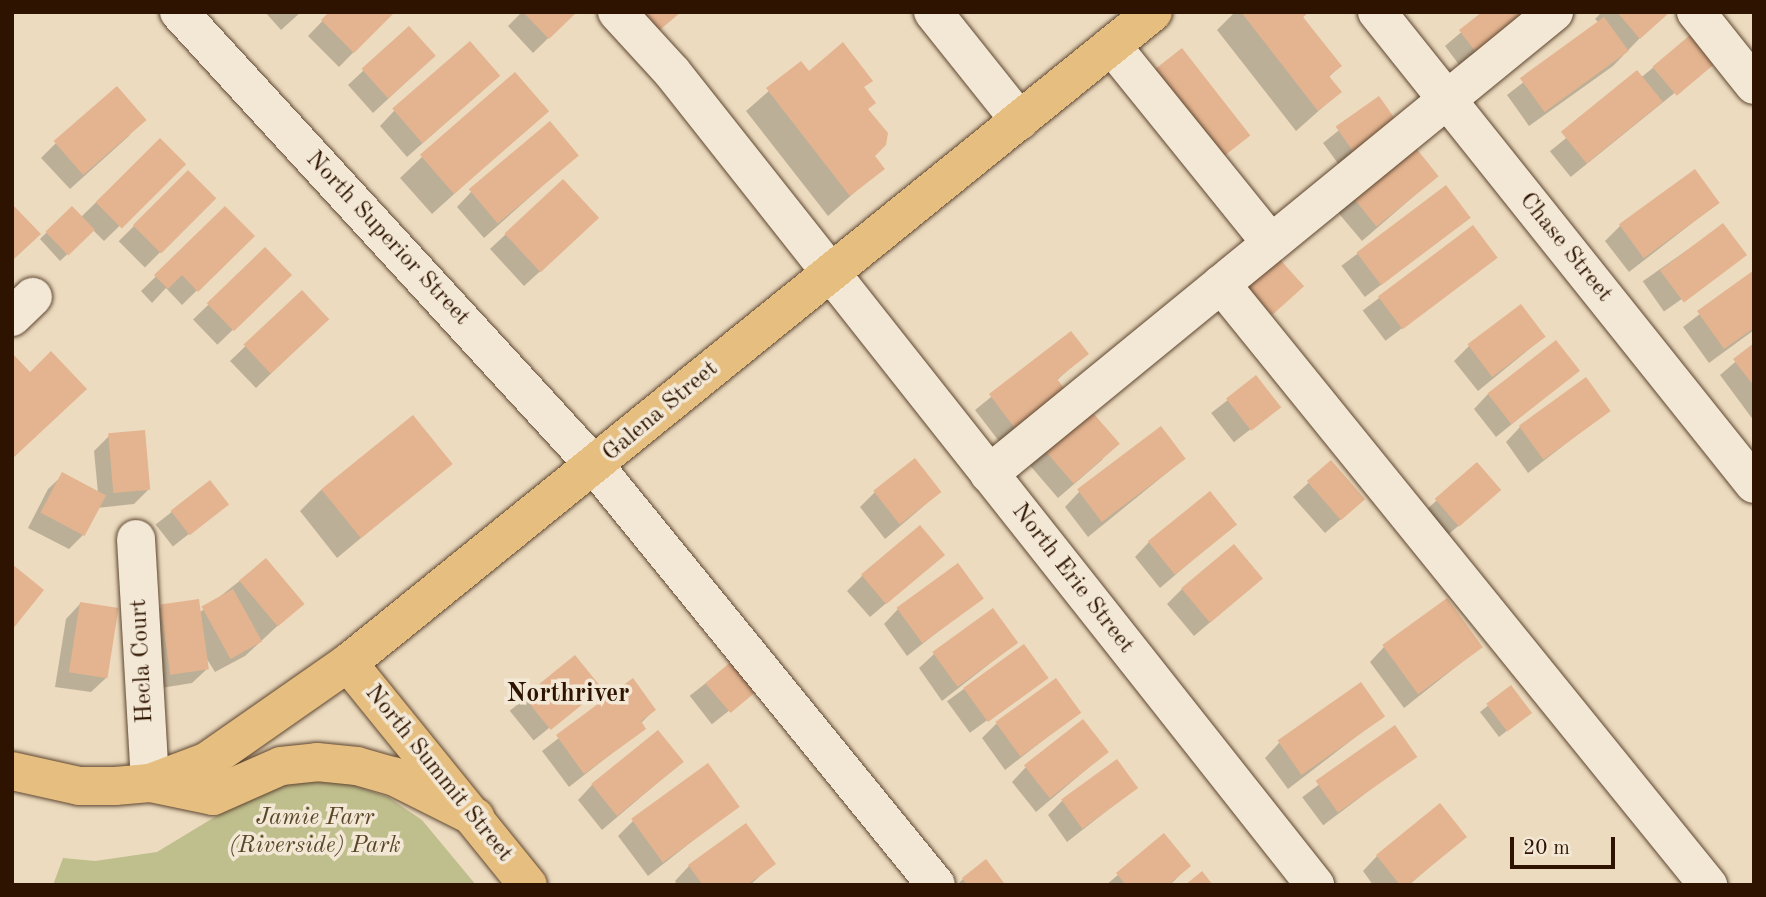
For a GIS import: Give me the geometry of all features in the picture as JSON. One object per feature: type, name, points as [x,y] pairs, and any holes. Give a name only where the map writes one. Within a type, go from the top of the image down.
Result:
[{"type":"main road","name":"Galena Street","points":[[150,783],[206,762],[348,663],[595,466],[830,272],[1153,12]]},
{"type":"main road","name":"North Summit Street","points":[[348,663],[528,885]]},
{"type":"main road","points":[[12,771],[79,786],[150,783],[213,796],[281,766],[317,762],[357,766],[415,785],[475,817]]},
{"type":"street","name":"North Superior Street","points":[[178,12],[595,466],[936,885]]},
{"type":"street","name":"North Erie Street","points":[[617,12],[672,72],[1315,885]]},
{"type":"street","points":[[933,12],[1020,121]]},
{"type":"street","name":"Chase Street","points":[[1377,12],[1754,484]]},
{"type":"street","points":[[989,474],[1554,12]]},
{"type":"street","points":[[1696,12],[1754,85]]},
{"type":"street","points":[[1112,46],[1270,243]]},
{"type":"street","points":[[1221,284],[1708,885]]},
{"type":"street","name":"Hecla Court","points":[[136,539],[150,783]]},
{"type":"green space","name":"Jamie Farr (Riverside) Park","points":[[288,781],[341,781],[388,797],[422,820],[476,885],[53,885],[63,858],[95,861],[157,852],[223,812]]},
{"type":"building","points":[[329,12],[395,12],[354,53],[321,20]]},
{"type":"building","points":[[523,12],[577,12],[549,39]]},
{"type":"building","points":[[637,12],[681,12],[655,34]]},
{"type":"building","points":[[1241,12],[1309,12],[1303,17],[1342,66],[1329,76],[1342,92],[1318,111]]},
{"type":"building","points":[[1482,12],[1518,12],[1531,30],[1485,64],[1459,30]]},
{"type":"building","points":[[1617,12],[1670,12],[1640,39]]},
{"type":"building","points":[[1604,17],[1629,51],[1545,112],[1520,78]]},
{"type":"building","points":[[409,26],[436,56],[388,99],[361,69]]},
{"type":"building","points":[[1696,30],[1720,59],[1677,96],[1652,67]]},
{"type":"building","points":[[470,41],[500,76],[422,143],[392,109]]},
{"type":"building","points":[[843,42],[873,81],[864,87],[876,103],[868,109],[888,133],[886,145],[875,156],[885,169],[850,196],[766,88],[801,61],[809,71]]},
{"type":"building","points":[[1182,48],[1250,135],[1222,158],[1154,70]]},
{"type":"building","points":[[1637,70],[1663,102],[1587,164],[1561,132]]},
{"type":"building","points":[[515,72],[549,111],[454,194],[420,155]]},
{"type":"building","points":[[117,86],[147,120],[83,175],[54,141]]},
{"type":"building","points":[[1379,96],[1402,129],[1359,159],[1336,126]]},
{"type":"building","points":[[550,121],[579,155],[498,224],[469,189]]},
{"type":"building","points":[[160,138],[186,164],[122,229],[96,202]]},
{"type":"building","points":[[1411,142],[1439,176],[1377,227],[1349,192]]},
{"type":"building","points":[[1695,169],[1720,203],[1644,258],[1619,224]]},
{"type":"building","points":[[188,170],[216,198],[161,253],[133,225]]},
{"type":"building","points":[[563,179],[599,218],[541,272],[504,234]]},
{"type":"building","points":[[1446,185],[1471,218],[1381,285],[1357,252]]},
{"type":"building","points":[[12,204],[41,234],[14,259],[12,257]]},
{"type":"building","points":[[72,206],[95,230],[68,255],[45,232]]},
{"type":"building","points":[[225,206],[255,236],[198,292],[182,275],[168,289],[154,275]]},
{"type":"building","points":[[1723,223],[1747,255],[1684,302],[1660,271]]},
{"type":"building","points":[[1473,225],[1498,258],[1403,329],[1378,297]]},
{"type":"building","points":[[265,247],[292,275],[234,331],[207,303]]},
{"type":"building","points":[[1276,255],[1304,286],[1272,315],[1244,284]]},
{"type":"building","points":[[1754,270],[1754,328],[1724,349],[1697,311]]},
{"type":"building","points":[[302,290],[329,319],[271,374],[243,345]]},
{"type":"building","points":[[1521,304],[1546,337],[1492,377],[1467,344]]},
{"type":"building","points":[[1071,331],[1089,354],[1057,379],[1071,397],[1020,435],[989,394]]},
{"type":"building","points":[[1556,340],[1580,371],[1511,424],[1487,394]]},
{"type":"building","points":[[1754,343],[1754,386],[1733,359]]},
{"type":"building","points":[[51,351],[87,389],[12,459],[12,353],[30,372]]},
{"type":"building","points":[[1256,375],[1281,407],[1251,431],[1226,398]]},
{"type":"building","points":[[1586,377],[1611,411],[1544,460],[1519,426]]},
{"type":"building","points":[[1087,406],[1120,444],[1074,484],[1041,446]]},
{"type":"building","points":[[413,415],[453,464],[361,538],[321,489]]},
{"type":"building","points":[[1161,426],[1186,459],[1102,522],[1077,489]]},
{"type":"building","points":[[145,430],[150,490],[113,493],[108,433]]},
{"type":"building","points":[[915,458],[941,492],[900,525],[873,491]]},
{"type":"building","points":[[1331,460],[1365,499],[1341,520],[1307,481]]},
{"type":"building","points":[[1477,462],[1501,490],[1459,527],[1435,499]]},
{"type":"building","points":[[62,472],[106,495],[85,536],[40,513]]},
{"type":"building","points":[[210,480],[229,504],[190,535],[171,511]]},
{"type":"building","points":[[1210,491],[1237,524],[1175,575],[1148,541]]},
{"type":"building","points":[[920,525],[945,555],[886,604],[861,574]]},
{"type":"building","points":[[1234,544],[1263,578],[1210,623],[1181,588]]},
{"type":"building","points":[[266,558],[305,604],[278,626],[239,580]]},
{"type":"building","points":[[958,563],[984,599],[922,643],[897,608]]},
{"type":"building","points":[[12,564],[44,590],[12,630]]},
{"type":"building","points":[[233,589],[262,641],[231,659],[202,606]]},
{"type":"building","points":[[1447,598],[1483,647],[1418,694],[1382,645]]},
{"type":"building","points":[[199,599],[209,669],[170,675],[160,604]]},
{"type":"building","points":[[80,602],[119,608],[107,678],[69,672]]},
{"type":"building","points":[[993,608],[1018,643],[958,687],[932,652]]},
{"type":"building","points":[[1024,644],[1049,678],[988,722],[963,688]]},
{"type":"building","points":[[575,655],[602,688],[551,730],[524,697]]},
{"type":"building","points":[[733,660],[758,690],[730,713],[705,683]]},
{"type":"building","points":[[633,678],[656,710],[641,721],[646,729],[584,774],[556,735]]},
{"type":"building","points":[[1056,678],[1081,713],[1021,757],[995,722]]},
{"type":"building","points":[[1361,682],[1385,716],[1302,775],[1277,741]]},
{"type":"building","points":[[1511,685],[1532,713],[1507,732],[1486,704]]},
{"type":"building","points":[[1083,719],[1109,752],[1050,798],[1024,765]]},
{"type":"building","points":[[1395,725],[1417,757],[1338,813],[1316,781]]},
{"type":"building","points":[[658,730],[684,762],[617,816],[591,784]]},
{"type":"building","points":[[1117,759],[1138,788],[1082,829],[1061,800]]},
{"type":"building","points":[[708,763],[740,807],[663,863],[631,819]]},
{"type":"building","points":[[1440,803],[1467,837],[1408,885],[1400,885],[1376,855]]},
{"type":"building","points":[[746,823],[776,864],[747,885],[703,885],[688,865]]},
{"type":"building","points":[[1164,833],[1191,866],[1168,885],[1126,885],[1116,873]]},
{"type":"building","points":[[986,859],[1004,883],[967,885],[962,878]]},
{"type":"building","points":[[1202,871],[1213,885],[1185,885]]},
{"type":"district","name":"Northriver","points":[[568,695]]}]
